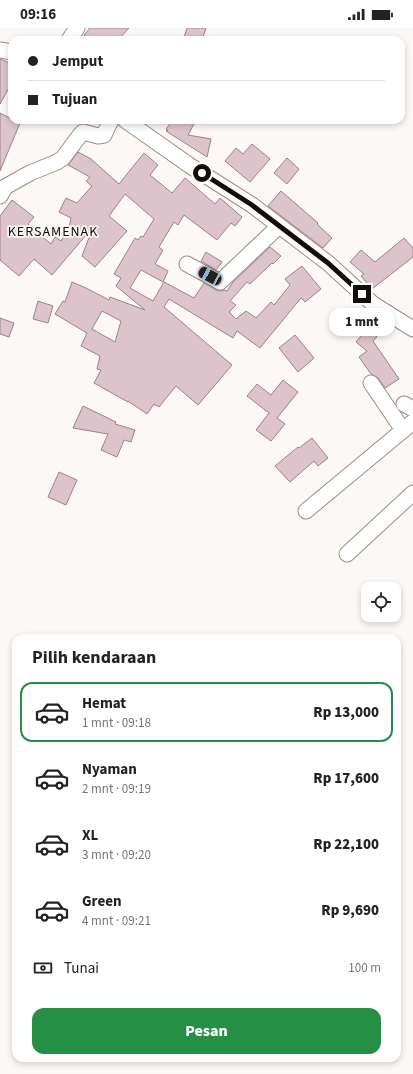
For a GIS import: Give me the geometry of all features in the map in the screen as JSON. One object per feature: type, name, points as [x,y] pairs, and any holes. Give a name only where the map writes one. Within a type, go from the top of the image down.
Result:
[{"type":"street","points":[[0,196],[5,187],[30,173],[63,158],[83,132],[98,136],[104,135],[109,124]]},
{"type":"street","points":[[131,124],[189,165],[252,205],[328,263],[373,304],[413,328]]},
{"type":"street","points":[[187,264],[220,282],[279,226]]},
{"type":"street","points":[[306,511],[408,426],[371,383]]},
{"type":"street","points":[[347,554],[413,493]]},
{"type":"building","points":[[90,28],[129,28],[122,36],[84,35]]},
{"type":"building","points":[[187,28],[206,28],[203,36],[184,36]]},
{"type":"building","points":[[0,59],[8,62],[8,89],[0,104]]},
{"type":"building","points":[[0,113],[8,117],[8,124],[20,124],[0,171]]},
{"type":"building","points":[[170,124],[194,124],[188,135],[211,139],[207,157],[166,131],[168,130],[166,129]]},
{"type":"building","points":[[252,144],[270,159],[250,182],[225,161],[236,148],[243,154]]},
{"type":"building","points":[[78,152],[91,159],[119,184],[144,153],[158,165],[150,175],[172,193],[185,178],[215,204],[220,198],[242,217],[235,226],[231,223],[217,240],[184,215],[178,225],[174,222],[159,247],[163,250],[155,264],[168,271],[163,282],[141,270],[130,288],[153,301],[164,282],[194,298],[204,283],[216,290],[227,291],[233,282],[270,247],[281,256],[250,284],[247,282],[230,301],[236,305],[229,312],[236,319],[246,311],[256,318],[271,302],[274,305],[290,285],[285,279],[302,266],[321,289],[305,302],[301,298],[260,348],[237,331],[233,338],[169,299],[164,307],[232,365],[198,405],[176,386],[159,407],[154,404],[147,414],[128,401],[94,383],[101,370],[97,369],[100,356],[81,346],[87,333],[55,314],[63,301],[65,302],[72,282],[109,300],[110,297],[145,310],[116,286],[121,278],[114,274],[135,238],[138,240],[141,236],[143,237],[154,219],[125,194],[109,216],[127,231],[95,267],[82,256],[93,227],[52,275],[34,259],[19,276],[0,260],[0,216],[12,200],[34,217],[28,224],[51,244],[55,237],[61,241],[69,228],[71,218],[59,212],[66,198],[77,203],[92,186],[86,181],[90,177],[68,165]],"holes":[[[102,311],[121,321],[115,342],[92,329]]]},
{"type":"building","points":[[287,158],[299,169],[287,184],[274,173]]},
{"type":"building","points":[[281,191],[318,223],[317,224],[332,238],[323,248],[268,206]]},
{"type":"building","points":[[404,238],[413,248],[413,257],[372,289],[361,276],[364,274],[350,262],[361,250],[375,262]]},
{"type":"building","points":[[206,252],[222,262],[216,270],[201,261]]},
{"type":"building","points":[[38,301],[53,306],[48,323],[33,319]]},
{"type":"building","points":[[0,318],[14,323],[9,337],[0,334]]},
{"type":"building","points":[[367,329],[377,337],[373,341],[399,379],[385,388],[378,378],[371,374],[359,357],[367,351],[356,342]]},
{"type":"building","points":[[295,335],[314,358],[298,372],[279,348]]},
{"type":"building","points":[[283,380],[298,392],[277,418],[285,424],[271,441],[256,430],[269,413],[247,396],[257,384],[271,395]]},
{"type":"building","points":[[83,406],[116,422],[115,424],[135,430],[131,442],[124,440],[117,457],[101,450],[108,434],[73,428]]},
{"type":"building","points":[[312,438],[328,458],[318,466],[314,461],[290,482],[275,466],[298,447],[299,448]]},
{"type":"building","points":[[59,472],[77,480],[66,505],[48,497]]},
{"type":"district","name":"KERSAMENAK","points":[[53,232]]},
{"type":"route","points":[[202,173],[252,205],[328,263],[362,294]]}]
